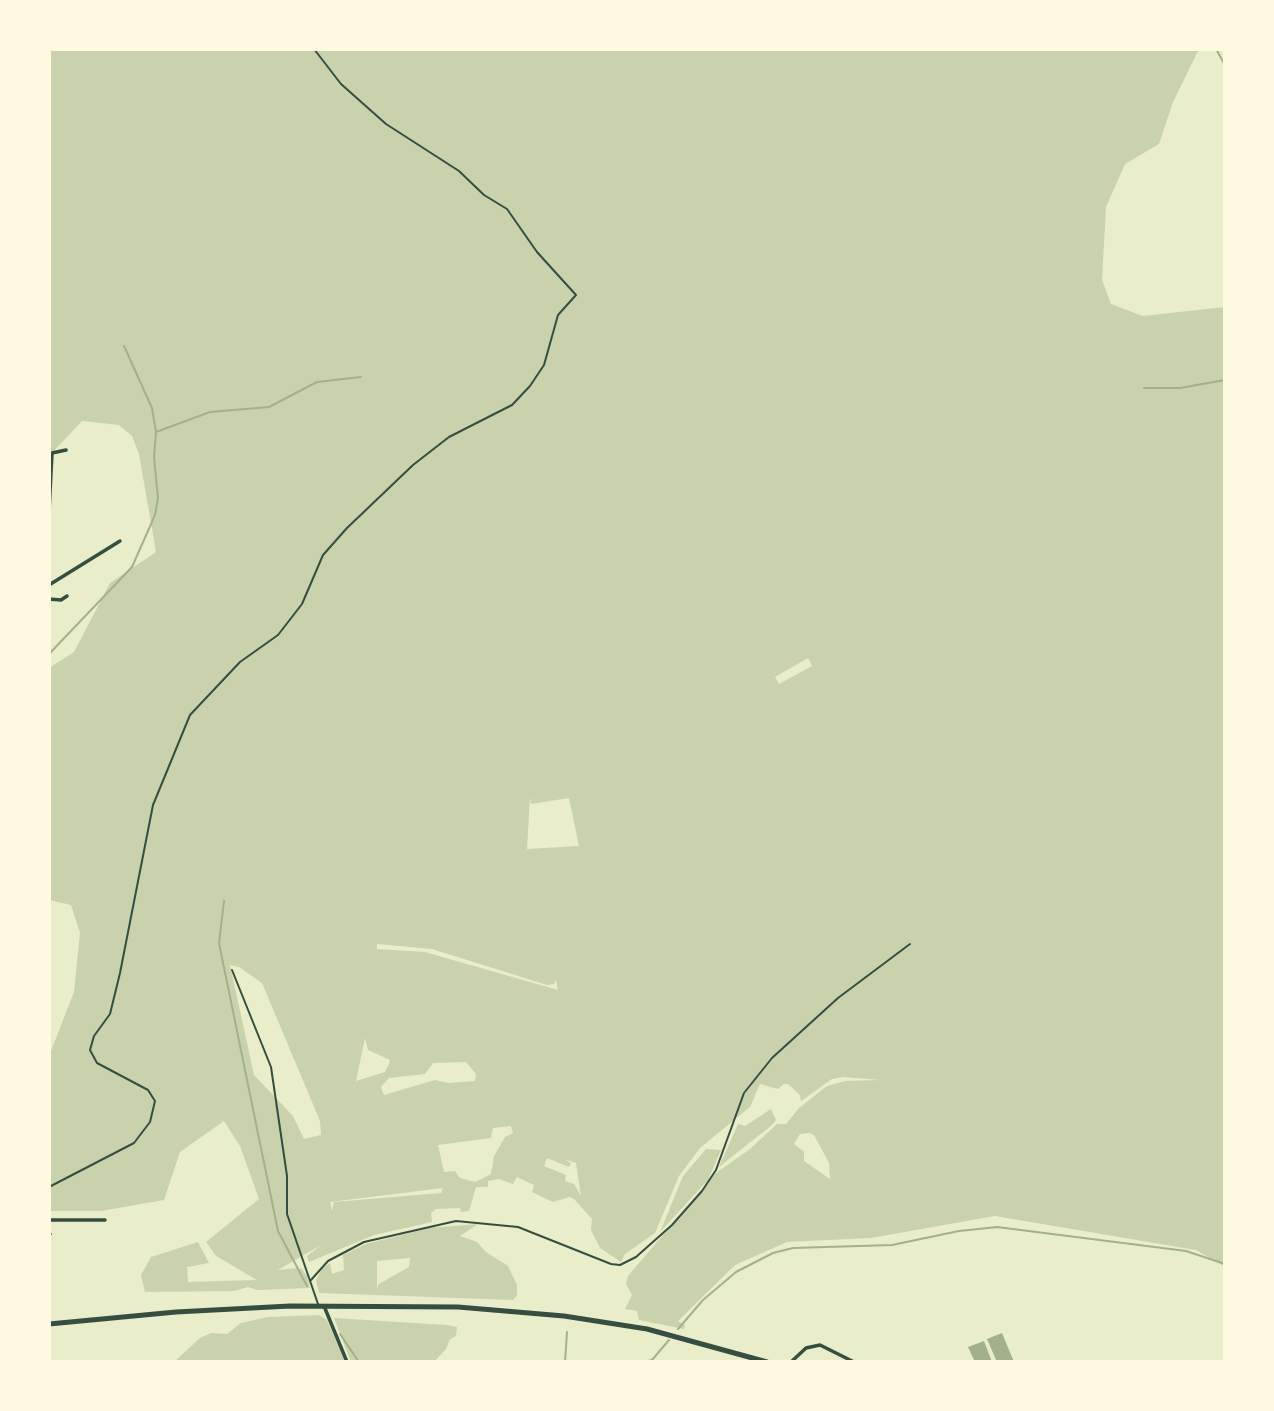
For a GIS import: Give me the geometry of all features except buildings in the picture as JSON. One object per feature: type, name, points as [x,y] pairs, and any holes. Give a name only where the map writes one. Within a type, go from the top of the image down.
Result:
[{"type":"main road","points":[[49,1324],[176,1312],[321,1305],[458,1307],[564,1316],[679,1336],[767,1362]]},
{"type":"street","points":[[49,512],[52,453],[66,450]]},
{"type":"street","points":[[49,585],[120,541]]},
{"type":"street","points":[[49,599],[61,600],[67,596]]},
{"type":"street","points":[[49,1220],[105,1220]]},
{"type":"street","points":[[321,1305],[347,1362]]},
{"type":"street","points":[[791,1362],[806,1348],[820,1345],[854,1362]]},
{"type":"lane","points":[[49,1187],[134,1143],[150,1122],[155,1101],[148,1090],[97,1063],[90,1050],[94,1036],[110,1014],[153,805],[190,715],[240,662],[278,635],[302,604],[323,555],[347,528],[413,465],[449,437],[512,405],[530,386],[544,365],[558,314],[576,295],[537,252],[507,209],[484,195],[459,171],[386,124],[341,84],[314,49]]},
{"type":"lane","points":[[311,1280],[328,1261],[364,1242],[456,1221],[518,1227],[611,1264],[620,1265],[636,1257],[672,1225],[702,1191],[716,1170],[744,1093],[772,1058],[838,998],[910,944]]},
{"type":"lane","points":[[232,970],[271,1067],[287,1176],[287,1214],[321,1305]]},
{"type":"shaded area","points":[[49,49],[1199,49],[1173,102],[1159,144],[1125,164],[1106,207],[1102,280],[1111,304],[1143,316],[1225,307],[1225,1267],[1196,1250],[995,1216],[871,1238],[787,1242],[735,1265],[678,1321],[685,1325],[684,1329],[639,1320],[637,1311],[625,1309],[632,1295],[626,1284],[628,1276],[716,1173],[750,1149],[777,1124],[786,1124],[799,1108],[827,1086],[845,1081],[880,1080],[843,1077],[832,1079],[801,1101],[800,1095],[788,1084],[778,1089],[760,1084],[750,1107],[700,1148],[679,1176],[655,1233],[625,1254],[621,1262],[600,1248],[591,1230],[592,1219],[574,1199],[570,1197],[553,1202],[532,1192],[534,1185],[517,1177],[513,1184],[499,1179],[488,1181],[488,1187],[476,1187],[469,1211],[461,1212],[460,1208],[436,1209],[431,1213],[432,1222],[374,1235],[309,1262],[307,1256],[321,1245],[278,1270],[297,1268],[305,1282],[299,1269],[301,1268],[307,1276],[310,1288],[257,1290],[248,1287],[234,1291],[145,1292],[141,1275],[151,1257],[198,1242],[209,1263],[187,1267],[188,1282],[257,1280],[216,1256],[206,1242],[259,1199],[240,1146],[224,1121],[180,1152],[164,1200],[101,1211],[49,1211],[49,1056],[74,992],[80,933],[71,905],[49,900],[49,668],[74,652],[110,583],[156,552],[139,454],[132,436],[119,425],[82,421],[49,456]],"holes":[[[808,658],[812,666],[779,684],[775,677]],[[530,797],[531,804],[569,798],[579,846],[527,849]],[[377,944],[432,949],[547,985],[554,984],[556,980],[558,990],[425,952],[377,949]],[[230,965],[239,967],[262,983],[320,1121],[321,1135],[304,1139],[293,1116],[254,1075]],[[365,1038],[368,1050],[390,1060],[385,1072],[356,1081]],[[466,1062],[476,1074],[475,1081],[448,1083],[435,1080],[384,1095],[381,1087],[389,1078],[425,1074],[433,1063]],[[511,1126],[513,1133],[505,1137],[494,1156],[491,1174],[475,1182],[460,1178],[455,1171],[444,1172],[438,1145],[491,1138],[493,1128]],[[800,1134],[814,1135],[829,1163],[830,1179],[804,1161],[804,1152],[794,1144]],[[547,1158],[569,1167],[571,1163],[564,1159],[576,1163],[581,1196],[574,1184],[565,1181],[566,1175],[544,1166]],[[443,1188],[441,1193],[334,1202],[332,1211],[330,1202]]]},
{"type":"shaded area","points":[[771,1109],[776,1120],[772,1125],[719,1167],[738,1124],[745,1126]]},
{"type":"shaded area","points":[[706,1149],[721,1150],[708,1180],[660,1232],[683,1176]]},
{"type":"shaded area","points":[[478,1224],[460,1236],[477,1242],[486,1252],[508,1266],[517,1285],[517,1295],[513,1300],[319,1293],[316,1280],[322,1269],[330,1263],[332,1274],[344,1270],[343,1255],[366,1244],[429,1228]],"holes":[[[410,1258],[409,1267],[379,1284],[377,1289],[377,1261]]]},
{"type":"shaded area","points":[[319,1315],[327,1320],[345,1362],[174,1362],[200,1338],[211,1333],[227,1334],[241,1323],[268,1317]]},
{"type":"shaded area","points":[[334,1318],[457,1327],[456,1336],[450,1339],[446,1349],[434,1362],[351,1362]]},
{"type":"shaded area","points":[[1002,1333],[1014,1362],[997,1362],[987,1339]]},
{"type":"shaded area","points":[[984,1341],[992,1362],[975,1362],[968,1347]]},
{"type":"waterway","points":[[1216,49],[1225,65]]},
{"type":"waterway","points":[[124,346],[152,408],[156,432]]},
{"type":"waterway","points":[[49,654],[132,567],[155,515],[158,498],[154,457],[156,432],[210,412],[269,407],[317,382],[361,377]]},
{"type":"waterway","points":[[1144,388],[1180,388],[1225,380]]},
{"type":"waterway","points":[[224,901],[219,943],[278,1231],[307,1286]]},
{"type":"waterway","points":[[678,1329],[703,1300],[736,1272],[773,1253],[793,1248],[892,1245],[959,1231],[997,1227],[1186,1251],[1225,1264]]},
{"type":"waterway","points":[[565,1362],[567,1332]]},
{"type":"waterway","points":[[340,1334],[359,1362]]},
{"type":"waterway","points":[[644,1362],[652,1360],[669,1340]]},
{"type":"waterway","points":[[575,1362],[600,1362]]}]
